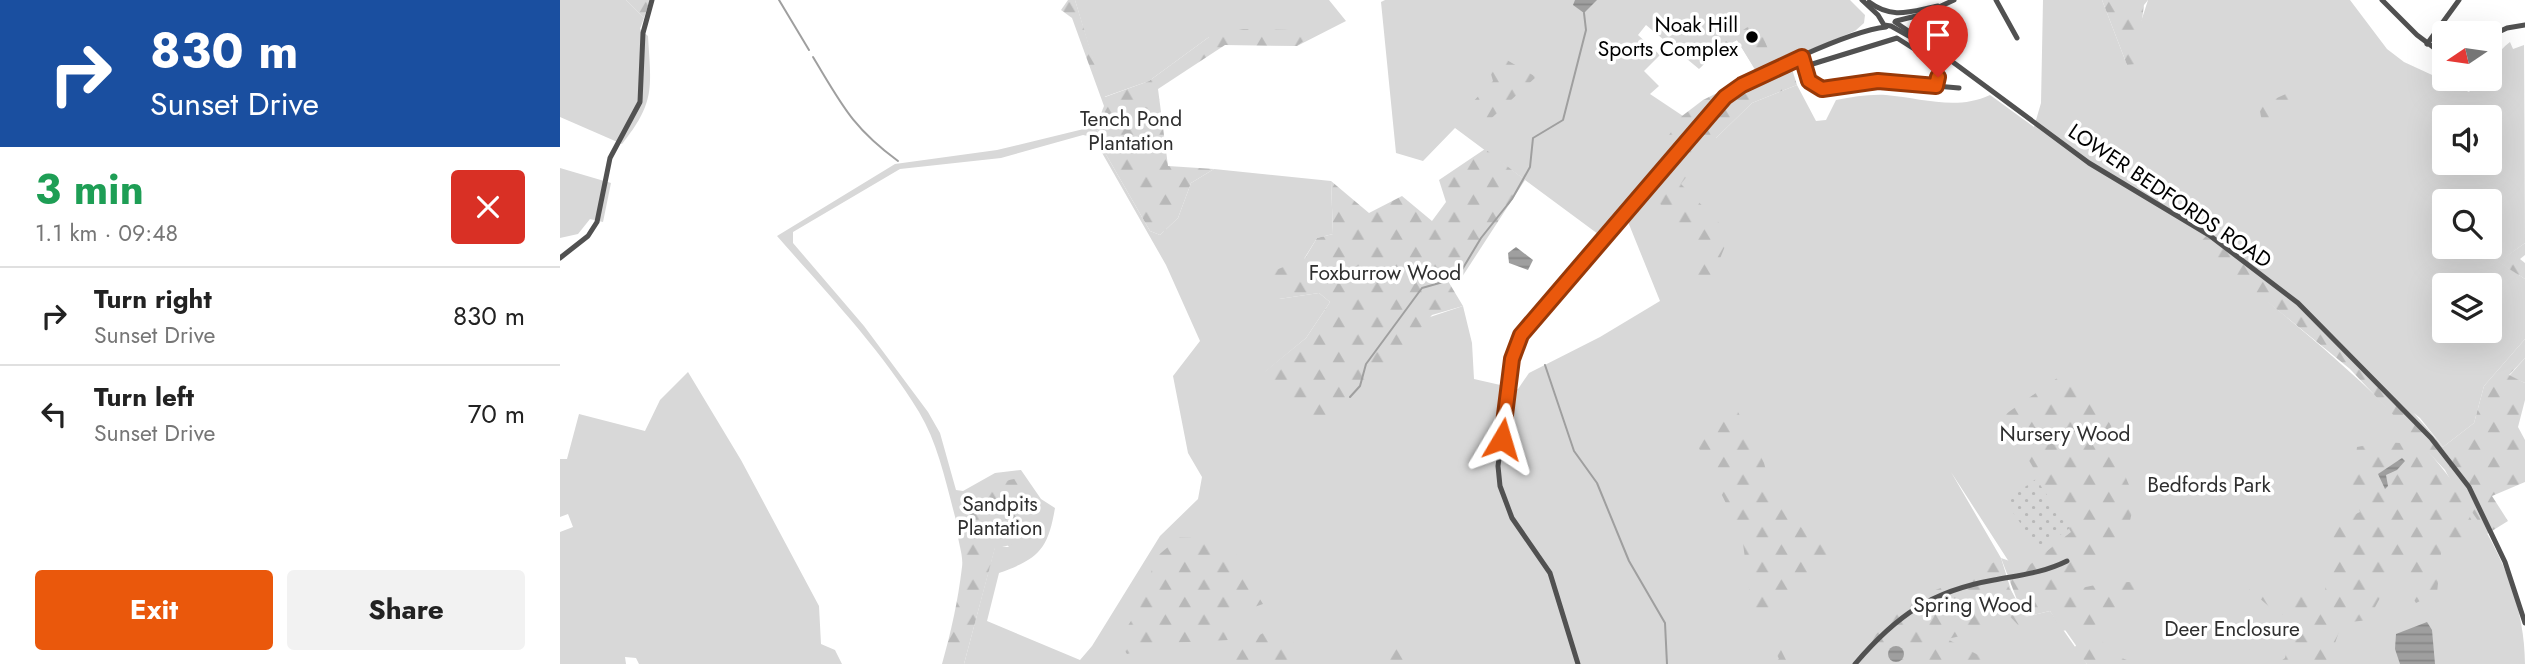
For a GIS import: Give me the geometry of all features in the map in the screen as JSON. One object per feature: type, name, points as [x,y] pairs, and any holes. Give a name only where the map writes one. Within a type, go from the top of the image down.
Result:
[{"type":"street","points":[[560,258],[588,236],[597,222],[610,158],[640,102],[643,33],[652,0]]},
{"type":"street","points":[[1864,0],[1881,19],[1891,20]]},
{"type":"street","points":[[1864,0],[1891,20]]},
{"type":"street","points":[[1578,664],[1550,573],[1512,518],[1500,486],[1498,466],[1515,346],[1534,319],[1709,112],[1742,85],[1903,15],[1954,0]]},
{"type":"street","points":[[1996,0],[2017,38]]},
{"type":"street","points":[[2382,0],[2432,47]]},
{"type":"street","points":[[2427,44],[2459,0]]},
{"type":"street","points":[[1860,34],[1881,19],[1891,20],[1924,14],[1938,6]]},
{"type":"street","points":[[1924,14],[1919,27],[1924,40]]},
{"type":"street","name":"LOWER BEDFORDS ROAD","points":[[1891,20],[1924,40],[1940,54]]},
{"type":"street","name":"LOWER BEDFORDS ROAD","points":[[1891,20],[2089,163],[2209,236],[2298,303],[2431,438],[2469,487],[2504,562],[2525,623]]},
{"type":"street","points":[[2502,30],[2525,25]]},
{"type":"street","points":[[1806,66],[1898,37],[1930,60],[1938,77],[1936,86]]},
{"type":"street","points":[[1802,57],[1809,81],[1822,89],[1878,81],[1959,88]]},
{"type":"street","points":[[1854,664],[1897,620],[1935,596],[1995,580],[2024,576],[2067,561]]},
{"type":"green space","points":[[560,0],[626,0],[644,18],[640,29],[648,36],[649,93],[641,117],[622,144],[560,117]]},
{"type":"green space","points":[[626,0],[650,0],[644,18]]},
{"type":"green space","name":"Tench Pond Plantation","points":[[1068,0],[1075,0],[1105,97],[1149,81],[1209,37],[1243,29],[1293,30],[1308,38],[1297,46],[1225,45],[1158,89],[1168,166],[1214,169],[1191,183],[1178,218],[1160,235],[1150,231],[1104,151],[1096,126],[1104,106],[1072,18],[1061,10]]},
{"type":"green space","points":[[1075,0],[1329,0],[1346,21],[1297,46],[1307,38],[1209,37],[1149,81],[1104,97]]},
{"type":"green space","points":[[1385,0],[1850,0],[1865,15],[1864,23],[1855,31],[1757,72],[1737,40],[1720,49],[1699,69],[1646,25],[1638,35],[1660,55],[1644,71],[1659,86],[1650,94],[1716,138],[1752,103],[1797,85],[1816,121],[1826,120],[1836,100],[1855,97],[1886,95],[1952,103],[1977,100],[1990,95],[2034,127],[2041,103],[2043,0],[2102,0],[2127,65],[2148,0],[2350,0],[2387,49],[2404,62],[2432,75],[2432,91],[2502,91],[2502,49],[2510,42],[2513,49],[2524,45],[2525,243],[2499,262],[2525,279],[2525,339],[2484,386],[2474,423],[2443,447],[2420,418],[2267,301],[2352,373],[2395,415],[2435,460],[2471,507],[2499,557],[2518,610],[2525,664],[2089,664],[2049,607],[2022,582],[1951,472],[2001,558],[2011,590],[2025,617],[2050,611],[2087,664],[964,664],[995,547],[1009,547],[968,503],[957,524],[937,452],[926,425],[904,388],[870,343],[777,236],[895,164],[997,150],[1096,126],[1104,151],[1150,231],[1160,235],[1178,218],[1191,183],[1214,169],[1331,181],[1333,234],[1317,238],[1279,299],[1319,293],[1330,302],[1306,338],[1265,372],[1463,306],[1472,343],[1474,379],[1518,389],[1529,373],[1600,337],[1660,301],[1622,207],[1598,234],[1455,128],[1423,161],[1396,153],[1381,2]],"holes":[[[1083,135],[1093,137],[1166,265],[1200,341],[1173,376],[1188,453],[1202,477],[1198,499],[1160,536],[1092,646],[1080,660],[987,621],[999,573],[1023,563],[1039,551],[1049,534],[1055,508],[1041,499],[1021,470],[995,473],[963,491],[956,490],[940,433],[928,412],[864,326],[793,243],[793,232],[900,169],[1001,158]]]},
{"type":"green space","points":[[2102,0],[2148,0],[2144,5],[2136,64],[2127,65]]},
{"type":"green space","points":[[1757,21],[1777,72],[1792,69],[1797,85],[1752,103],[1716,138],[1681,184],[1730,234],[1710,283],[1696,277],[1709,255],[1638,181],[1682,116],[1703,100],[1757,73],[1737,40],[1720,49],[1726,41]]},
{"type":"green space","points":[[1495,53],[1536,77],[1483,126],[1465,110],[1493,81],[1489,67]]},
{"type":"green space","points":[[2304,86],[2307,92],[2269,131],[2263,127],[2259,106]]},
{"type":"green space","name":"Foxburrow Wood","points":[[1485,149],[1525,180],[1462,277],[1448,281],[1463,306],[1432,315],[1343,417],[1313,420],[1274,393],[1263,373],[1306,338],[1330,302],[1319,293],[1279,299],[1269,273],[1305,258],[1317,238],[1333,234],[1331,181],[1369,213],[1402,196],[1432,221],[1446,202],[1439,180]]},
{"type":"green space","points":[[560,168],[611,183],[603,222],[590,219],[578,234],[560,238]]},
{"type":"green space","points":[[2214,227],[2362,359],[2443,447],[2474,423],[2484,386],[2525,339],[2525,358],[2509,375],[2525,383],[2525,400],[2518,427],[2525,440],[2525,482],[2492,496],[2508,521],[2487,534],[2453,484],[2476,529],[2465,562],[2442,544],[2437,593],[2416,603],[2384,554],[2392,576],[2368,620],[2342,623],[2334,646],[2337,664],[2277,664],[2285,658],[2294,620],[2273,610],[2249,589],[2325,593],[2328,555],[2334,535],[2339,526],[2360,512],[2352,488],[2357,447],[2390,443],[2412,446],[2430,459],[2452,483],[2445,470],[2350,369],[2198,245]]},
{"type":"green space","points":[[2525,243],[2525,255],[2520,259],[2525,263],[2525,279],[2498,262]]},
{"type":"green space","points":[[2525,358],[2525,383],[2509,376]]},
{"type":"green space","name":"Nursery Wood","points":[[2073,367],[2111,425],[2115,452],[2129,485],[2132,512],[2123,551],[2115,559],[2078,564],[2081,588],[2130,582],[2133,578],[2151,592],[2115,621],[2062,631],[2050,611],[2025,617],[2030,627],[2019,626],[2002,608],[1997,628],[1947,639],[1996,664],[1931,664],[1916,657],[1903,664],[1878,664],[1870,640],[1902,609],[1928,593],[1971,576],[1994,562],[2019,605],[2001,558],[2027,567],[2071,532],[2003,416]]},
{"type":"green space","points":[[688,372],[741,460],[819,606],[821,644],[835,650],[842,664],[639,664],[636,658],[625,657],[626,664],[560,664],[560,532],[573,527],[568,514],[560,517],[560,459],[567,459],[579,414],[645,431],[660,400]]},
{"type":"green space","points":[[1738,412],[1764,463],[1771,489],[1792,519],[1834,556],[1834,567],[1761,620],[1752,611],[1742,536],[1692,434],[1695,423]]},
{"type":"green space","name":"Sandpits Plantation","points":[[1020,478],[1036,507],[1030,523],[1022,536],[1012,544],[995,548],[964,664],[942,664],[962,567],[957,529],[961,514],[966,505],[982,492],[1000,483]]},
{"type":"green space","points":[[2036,479],[2070,528],[2039,550],[2005,501]]},
{"type":"green space","points":[[1180,537],[1232,540],[1239,565],[1263,604],[1219,619],[1228,640],[1169,643],[1127,654],[1118,641],[1140,607],[1156,557]]},
{"type":"green space","points":[[1279,625],[1308,660],[1303,664],[1223,664],[1219,656]]},
{"type":"green space","points":[[1763,626],[1769,626],[1788,664],[1772,664],[1779,659]]},
{"type":"green space","points":[[2083,637],[2100,637],[2109,653],[2137,664],[2087,664],[2074,648]]},
{"type":"green space","points":[[1390,642],[1416,650],[1433,664],[1415,664],[1411,661],[1369,664],[1371,658]]},
{"type":"shaded area","points":[[1575,0],[1597,0],[1584,13],[1573,5]]},
{"type":"shaded area","points":[[1516,247],[1533,260],[1528,270],[1509,263],[1508,253]]},
{"type":"shaded area","points":[[2402,458],[2405,461],[2397,470],[2386,475],[2388,486],[2385,489],[2378,474]]},
{"type":"shaded area","points":[[2427,622],[2432,630],[2435,664],[2400,664],[2395,649],[2396,634]]},
{"type":"shaded area","points":[[1893,646],[1899,646],[1904,654],[1902,660],[1893,662],[1888,657],[1888,651]]},
{"type":"waterway","points":[[779,0],[809,50]]},
{"type":"waterway","points":[[1350,397],[1360,386],[1366,364],[1422,288],[1457,278],[1481,238],[1512,199],[1530,167],[1533,138],[1563,120],[1586,30],[1584,13]]},
{"type":"waterway","points":[[813,57],[859,126],[898,161]]},
{"type":"waterway","points":[[1545,365],[1574,451],[1597,483],[1629,561],[1665,623],[1667,664]]},
{"type":"place","name":"Noak Hill Sports Complex","points":[[1752,37]]},
{"type":"route","points":[[1502,439],[1512,359],[1521,335],[1709,112],[1725,97],[1742,85],[1802,57],[1809,81],[1822,89],[1878,81],[1903,81],[1936,86],[1939,83],[1938,77]]},
{"type":"park label","name":"Bedfords Park","points":[[2209,485]]},
{"type":"park label","name":"Spring Wood","points":[[1973,605]]},
{"type":"park label","name":"Deer Enclosure","points":[[2232,629]]}]
